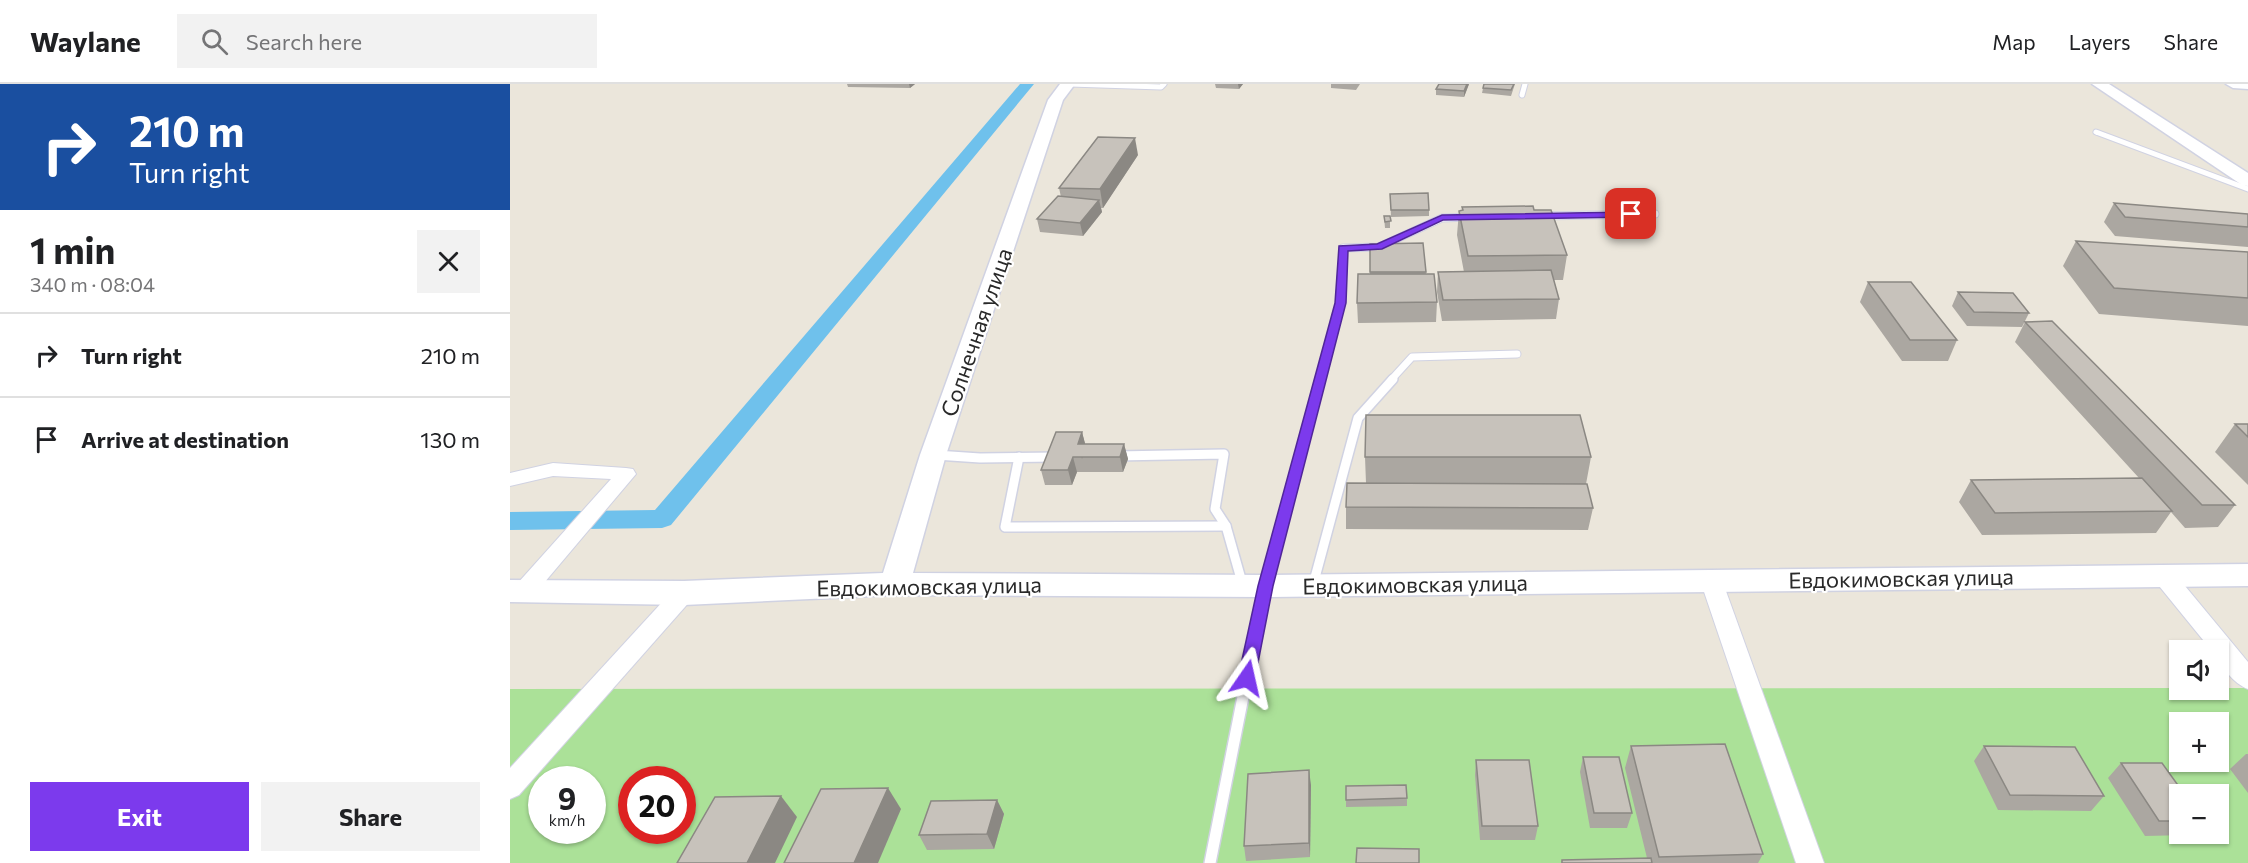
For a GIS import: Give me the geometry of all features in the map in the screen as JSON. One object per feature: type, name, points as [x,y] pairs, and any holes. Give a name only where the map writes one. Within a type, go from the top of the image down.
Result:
[{"type":"main road","name":"Солнечная улица","points":[[895,584],[933,455],[1056,100],[1069,84]]},
{"type":"main road","points":[[2099,84],[2248,181]]},
{"type":"main road","points":[[2233,84],[2248,85]]},
{"type":"main road","name":"Евдокимовская улица","points":[[518,590],[684,593],[895,584],[1254,586],[2248,574]]},
{"type":"street","points":[[510,480],[522,475],[572,467],[627,474],[518,590]]},
{"type":"street","points":[[2163,575],[2248,679]]},
{"type":"street","points":[[1711,580],[1810,863]]},
{"type":"street","points":[[510,787],[684,593]]},
{"type":"lane","points":[[1069,84],[1161,87],[1164,84]]},
{"type":"lane","points":[[1522,95],[1525,84]]},
{"type":"lane","points":[[2096,132],[2128,141],[2187,168],[2248,189]]},
{"type":"lane","points":[[1536,216],[1655,214]]},
{"type":"lane","points":[[1210,863],[1254,586],[1340,303],[1343,248],[1379,247],[1442,218],[1477,217]]},
{"type":"lane","points":[[1313,585],[1358,418],[1412,357],[1517,354]]},
{"type":"lane","points":[[1110,456],[1224,454],[1215,509],[1226,526],[1254,586]]},
{"type":"lane","points":[[933,455],[1064,457]]},
{"type":"lane","points":[[1019,458],[1005,527],[1226,526]]},
{"type":"green space","points":[[2169,688],[2169,700],[2229,700],[2229,688],[2248,688],[2248,863],[510,863],[510,689]]},
{"type":"building","points":[[1439,84],[1467,84],[1464,91],[1436,89]]},
{"type":"building","points":[[1484,84],[1514,84],[1511,90],[1483,88]]},
{"type":"building","points":[[1098,137],[1135,138],[1100,189],[1059,188]]},
{"type":"building","points":[[1428,193],[1429,210],[1391,210],[1390,194]]},
{"type":"building","points":[[1058,196],[1099,200],[1080,223],[1037,219]]},
{"type":"building","points":[[2114,203],[2248,214],[2248,227],[2125,217]]},
{"type":"building","points":[[1533,206],[1534,210],[1551,210],[1567,255],[1468,256],[1459,211],[1463,210],[1462,207]]},
{"type":"building","points":[[1384,216],[1390,216],[1391,221],[1385,222]]},
{"type":"building","points":[[2076,241],[2248,252],[2248,298],[2114,288]]},
{"type":"building","points":[[1423,243],[1426,272],[1370,272],[1370,244]]},
{"type":"building","points":[[1551,270],[1559,299],[1443,300],[1438,272]]},
{"type":"building","points":[[1358,274],[1434,274],[1437,302],[1357,303]]},
{"type":"building","points":[[1868,282],[1911,282],[1957,340],[1910,340]]},
{"type":"building","points":[[1958,292],[2013,293],[2029,313],[1974,312]]},
{"type":"building","points":[[2052,321],[2235,505],[2202,505],[2025,322]]},
{"type":"building","points":[[1366,415],[1580,415],[1591,457],[1365,457]]},
{"type":"building","points":[[2235,424],[2248,424],[2248,437]]},
{"type":"building","points":[[1056,432],[1082,432],[1078,444],[1124,444],[1120,457],[1073,457],[1068,470],[1041,470]]},
{"type":"building","points":[[2142,478],[2172,511],[1995,513],[1971,480]]},
{"type":"building","points":[[1347,483],[1587,484],[1593,508],[1346,507]]},
{"type":"building","points":[[1725,744],[1763,854],[1659,857],[1631,746]]},
{"type":"building","points":[[1984,746],[2075,747],[2104,796],[2010,795]]},
{"type":"building","points":[[1583,757],[1619,757],[1632,813],[1594,813]]},
{"type":"building","points":[[1476,760],[1529,760],[1538,826],[1482,826]]},
{"type":"building","points":[[2121,763],[2162,763],[2177,784],[2169,784],[2169,821],[2159,821]]},
{"type":"building","points":[[1309,770],[1309,843],[1244,846],[1248,774]]},
{"type":"building","points":[[1406,785],[1407,798],[1346,800],[1346,786]]},
{"type":"building","points":[[888,788],[854,863],[784,863],[821,789]]},
{"type":"building","points":[[781,796],[747,863],[677,863],[688,844],[696,844],[696,830],[715,797]]},
{"type":"building","points":[[997,800],[987,834],[919,835],[931,801]]},
{"type":"building","points":[[1357,848],[1419,849],[1419,863],[1356,863]]},
{"type":"building","points":[[1651,858],[1652,863],[1562,863],[1562,860]]},
{"type":"waterway","points":[[510,521],[662,519],[1027,84]]},
{"type":"route","points":[[1247,678],[1265,586],[1340,303],[1343,248],[1379,247],[1442,218],[1631,214]]}]
